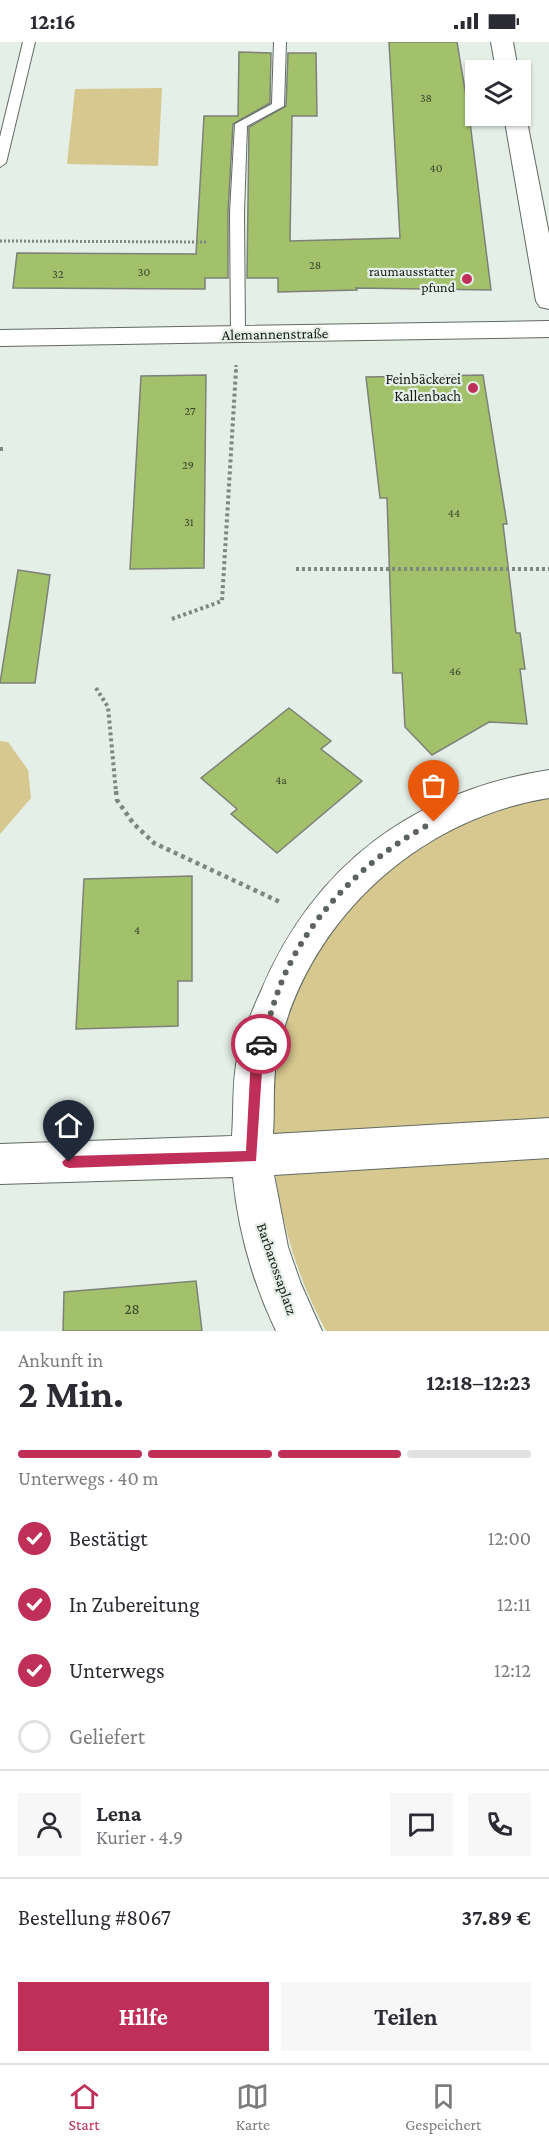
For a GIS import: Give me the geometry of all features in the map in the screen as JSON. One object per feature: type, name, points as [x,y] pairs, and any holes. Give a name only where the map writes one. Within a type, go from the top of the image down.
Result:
[{"type":"street","points":[[502,42],[505,60]]},
{"type":"street","points":[[517,126],[549,301]]},
{"type":"street","name":"Alemannenstraße","points":[[0,338],[549,329]]},
{"type":"street","name":"Barbarossaplatz","points":[[300,1331],[287,1308],[260,1224],[252,1156],[257,1056],[285,974],[317,920],[344,888],[370,864],[414,832],[476,803],[549,784]]},
{"type":"street","points":[[0,1164],[252,1156],[549,1138]]},
{"type":"lane","points":[[0,163],[29,42]]},
{"type":"lane","points":[[238,334],[237,242],[241,124],[278,106],[280,42]]},
{"type":"path","points":[[0,242],[237,242]]},
{"type":"path","points":[[172,619],[222,601],[238,334]]},
{"type":"path","points":[[296,569],[549,569]]},
{"type":"path","points":[[96,688],[108,707],[117,800],[133,823],[154,843],[317,920]]},
{"type":"shaded area","points":[[162,88],[158,166],[67,164],[75,89]]},
{"type":"shaded area","points":[[0,741],[8,742],[28,770],[31,798],[0,834]]},
{"type":"shaded area","points":[[549,794],[549,1331],[326,1331],[304,1284],[288,1235],[277,1185],[272,1133],[275,1082],[284,1032],[301,984],[337,922],[375,878],[458,822]]},
{"type":"building","points":[[389,42],[457,42],[465,90],[465,126],[470,126],[491,290],[356,288],[357,290],[278,292],[278,278],[247,278],[249,127],[286,106],[288,53],[316,53],[317,116],[292,116],[290,241],[400,238]]},
{"type":"building","points":[[239,52],[271,53],[270,103],[233,124],[228,212],[228,278],[205,278],[205,289],[13,288],[17,253],[196,254],[204,116],[238,116]]},
{"type":"building","points":[[206,375],[204,568],[130,569],[141,376]]},
{"type":"building","points":[[483,375],[507,524],[503,524],[516,633],[520,633],[525,669],[520,669],[527,724],[489,722],[432,755],[405,727],[402,673],[393,673],[387,498],[380,498],[366,377]]},
{"type":"building","points":[[18,570],[50,575],[35,683],[0,683]]},
{"type":"building","points":[[289,708],[331,741],[321,749],[362,781],[277,853],[231,814],[237,809],[201,778]]},
{"type":"building","points":[[192,876],[192,981],[178,981],[178,1026],[76,1029],[84,879]]},
{"type":"building","points":[[196,1281],[202,1331],[63,1331],[64,1292]]},
{"type":"way so far","points":[[261,1044],[285,974],[317,920],[344,888],[370,864],[403,839],[434,822]]},
{"type":"place","name":"raumausstatter pfund","points":[[467,279]]},
{"type":"place","name":"Feinbäckerei Kallenbach","points":[[473,388]]},
{"type":"route","points":[[69,1162],[252,1156],[257,1056],[261,1044]]}]
